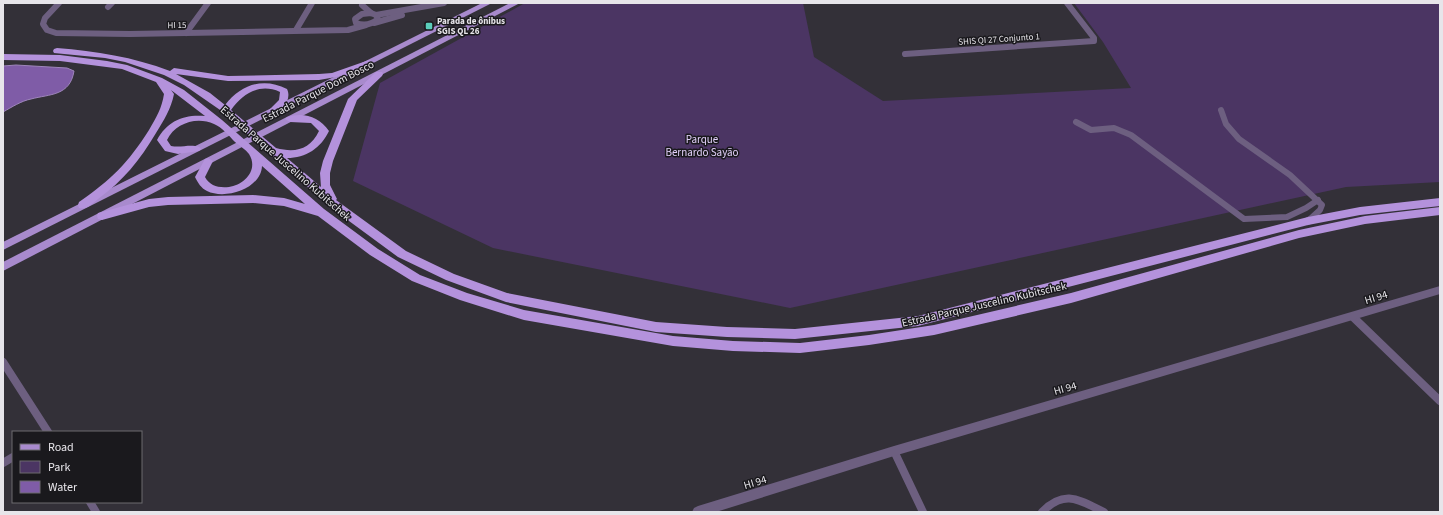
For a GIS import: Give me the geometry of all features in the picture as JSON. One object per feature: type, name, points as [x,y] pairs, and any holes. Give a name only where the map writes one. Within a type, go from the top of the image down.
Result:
[{"type":"highway","name":"Estrada Parque Juscelino Kubitschek","points":[[3,51],[40,51],[93,54],[140,62],[162,70],[185,81],[226,110],[334,204],[402,254],[450,277],[506,297],[656,327],[727,332],[787,333],[852,329],[918,321],[1308,221],[1360,210],[1440,202]]},
{"type":"highway","name":"Estrada Parque Juscelino Kubitschek","points":[[3,57],[60,58],[107,64],[124,67],[159,80],[181,92],[219,122],[253,154],[320,212],[374,252],[416,278],[464,297],[524,315],[673,342],[800,348],[869,340],[934,330],[1078,296],[1299,234],[1365,220],[1440,211]]},
{"type":"highway","points":[[162,70],[206,77],[224,78],[318,77],[333,75],[369,63]]},
{"type":"highway","points":[[334,204],[325,184],[325,172],[328,161],[353,99],[379,74]]},
{"type":"highway","points":[[83,205],[124,173],[164,113],[168,106],[169,94],[159,80]]},
{"type":"highway","points":[[226,110],[242,92],[251,88],[269,85],[284,90],[285,96],[283,101],[273,111]]},
{"type":"highway","points":[[196,149],[178,151],[168,149],[162,140],[174,124],[184,120],[205,118],[219,122]]},
{"type":"highway","points":[[269,148],[280,154],[289,155],[309,149],[322,137],[324,131],[318,122],[304,118],[290,119]]},
{"type":"highway","points":[[208,160],[200,177],[202,184],[210,189],[222,192],[238,188],[249,181],[255,174],[258,168],[253,154]]},
{"type":"highway","points":[[102,216],[149,203],[220,200],[269,200],[296,205],[314,212],[320,212]]},
{"type":"main road","name":"Estrada Parque Dom Bosco","points":[[3,246],[369,63],[477,6],[488,3]]},
{"type":"main road","name":"Estrada Parque Dom Bosco","points":[[3,267],[208,160],[516,3]]},
{"type":"street","name":"HI 15","points":[[59,3],[45,18],[43,24],[47,30],[56,33],[352,30],[436,5]]},
{"type":"street","points":[[186,32],[208,3]]},
{"type":"street","points":[[296,30],[312,3]]},
{"type":"street","points":[[342,30],[349,27],[362,14],[394,13],[444,3]]},
{"type":"street","name":"SHIS QI 27 Conjunto 1","points":[[905,54],[1094,41],[1094,38],[1067,3]]},
{"type":"street","points":[[363,4],[378,19],[368,25],[358,25],[355,20],[363,4]]},
{"type":"street","points":[[1221,110],[1226,124],[1239,139],[1290,175],[1318,200],[1322,207],[1308,221]]},
{"type":"street","points":[[1076,122],[1091,130],[1114,128],[1131,135],[1244,219],[1286,217],[1306,208],[1318,200]]},
{"type":"street","name":"HI 94","points":[[698,512],[894,451],[1440,290]]},
{"type":"street","points":[[1353,316],[1440,401]]},
{"type":"street","points":[[3,362],[47,431]]},
{"type":"street","points":[[894,451],[923,512]]},
{"type":"street","points":[[3,463],[12,458]]},
{"type":"street","points":[[1042,512],[1056,500],[1064,498],[1075,499],[1104,512]]},
{"type":"street","points":[[91,503],[96,512]]},
{"type":"green space","name":"Parque Bernardo Sayão","points":[[525,3],[803,3],[814,57],[883,101],[1131,88],[1103,42],[1074,3],[1440,3],[1440,182],[1346,187],[790,308],[493,248],[353,181],[380,83]]},
{"type":"water","points":[[16,65],[67,68],[74,71],[72,79],[64,90],[52,95],[24,101],[3,112],[3,66]]},
{"type":"place","name":"Parada de ônibus SGIS QL 26","points":[[429,26]]}]
